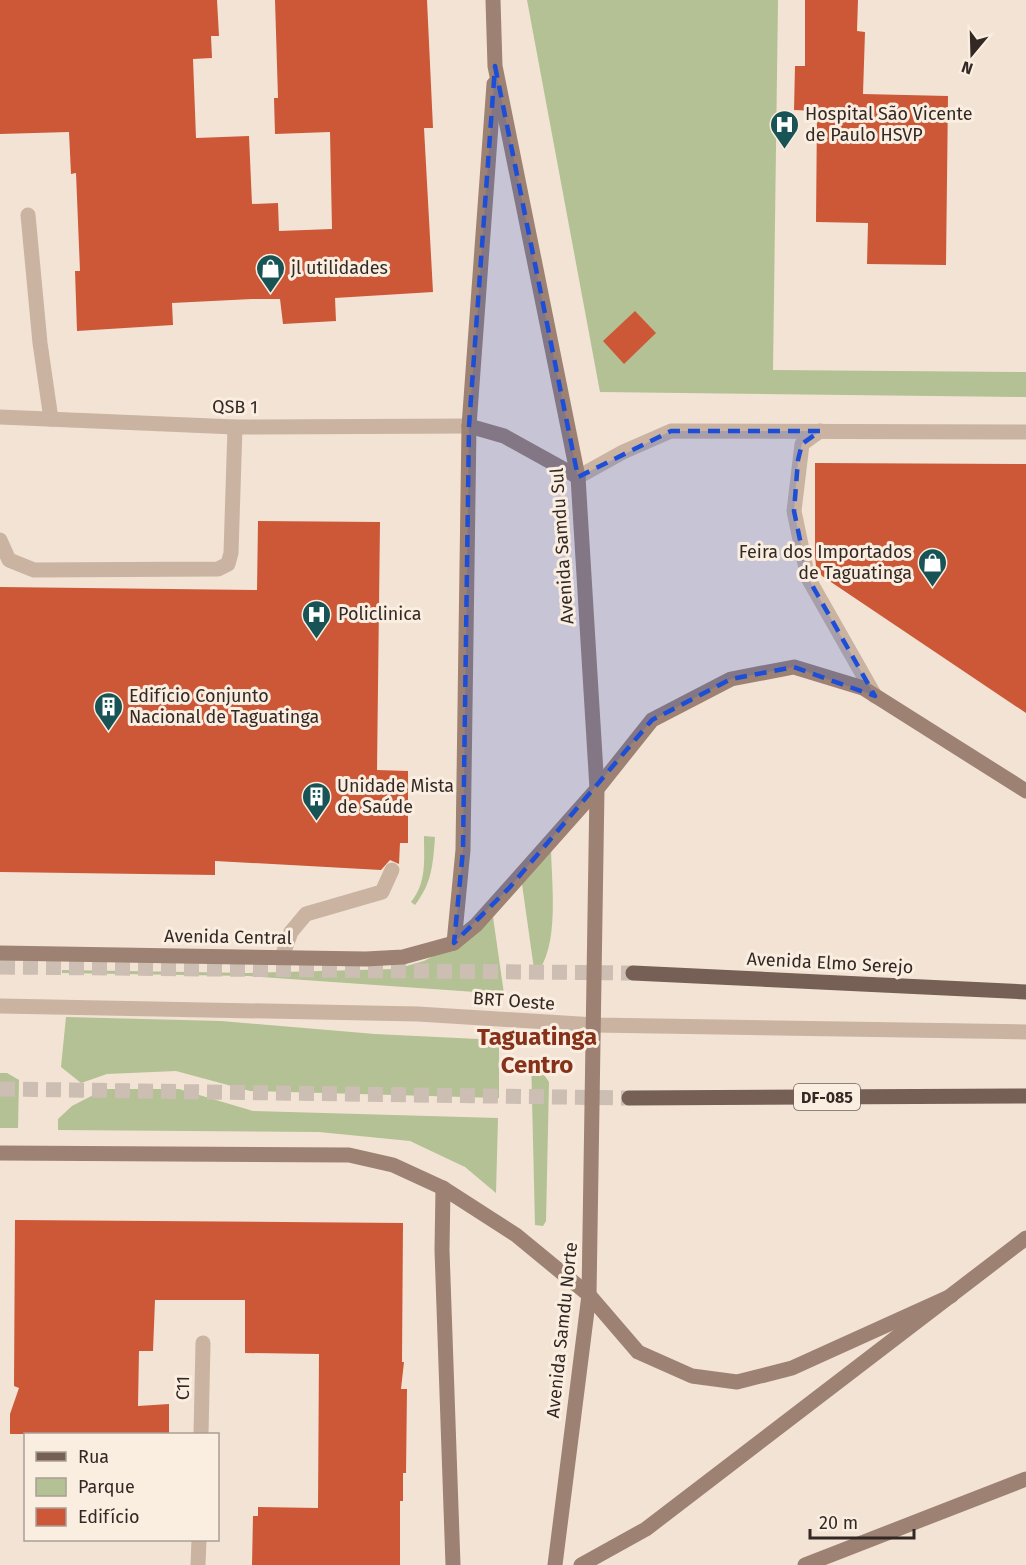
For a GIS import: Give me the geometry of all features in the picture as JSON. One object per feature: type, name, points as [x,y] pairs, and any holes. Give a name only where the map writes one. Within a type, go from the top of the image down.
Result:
[{"type":"main road","name":"Avenida Samdu Sul","points":[[493,0],[495,66],[578,477],[597,789],[596,1025]]},
{"type":"main road","points":[[454,943],[463,850],[469,426],[495,66]]},
{"type":"main road","points":[[469,426],[504,436],[578,477]]},
{"type":"main road","points":[[454,943],[476,925],[597,789],[652,720],[731,679],[794,667],[863,688],[1026,791]]},
{"type":"main road","name":"Avenida Central","points":[[0,953],[366,959],[403,957],[454,943]]},
{"type":"main road","name":"Avenida Elmo Serejo","points":[[633,973],[1026,992]]},
{"type":"main road","name":"Avenida Samdu Norte","points":[[555,1565],[589,1295],[596,1025]]},
{"type":"main road","name":"DF-085","points":[[628,1098],[1026,1096]]},
{"type":"main road","points":[[0,1153],[349,1155],[393,1165],[443,1188],[516,1235],[589,1295],[638,1352],[692,1376],[737,1382],[792,1368],[951,1296]]},
{"type":"main road","points":[[443,1188],[442,1261],[453,1565]]},
{"type":"main road","points":[[581,1565],[646,1529],[1026,1238]]},
{"type":"main road","points":[[805,1565],[1026,1479]]},
{"type":"street","points":[[28,215],[40,343],[51,419]]},
{"type":"street","name":"QSB 1","points":[[0,417],[235,427],[469,426]]},
{"type":"street","points":[[0,540],[9,560],[34,570],[218,569],[228,564],[231,553],[235,427]]},
{"type":"street","points":[[578,477],[623,452],[671,431],[1026,432]]},
{"type":"street","points":[[820,431],[802,444],[798,460],[794,511],[808,578],[875,696]]},
{"type":"street","points":[[282,957],[291,932],[306,914],[381,892],[392,870]]},
{"type":"street","name":"BRT Oeste","points":[[0,1006],[418,1014],[596,1025],[1026,1032]]},
{"type":"street","name":"C11","points":[[201,1433],[203,1343]]},
{"type":"street","points":[[198,1565],[199,1541]]},
{"type":"highlighted area","points":[[495,66],[578,477],[671,431],[820,431],[802,444],[798,460],[794,511],[808,578],[875,696],[794,667],[731,679],[652,720],[510,887],[454,943],[463,850],[469,426]]},
{"type":"green space","points":[[527,0],[778,0],[773,370],[1026,372],[1026,397],[600,392]]},
{"type":"green space","points":[[424,836],[435,837],[431,873],[415,905],[411,902],[422,879]]},
{"type":"green space","points":[[551,844],[553,913],[551,931],[543,963],[535,976],[521,877]]},
{"type":"green space","points":[[492,910],[504,994],[248,976],[62,973],[62,970],[248,973],[396,969],[424,961],[454,945]]},
{"type":"green space","points":[[66,1017],[221,1021],[375,1034],[499,1040],[499,1098],[250,1091],[176,1071],[107,1074],[81,1083],[61,1067]]},
{"type":"green space","points":[[531,1056],[549,1082],[546,1221],[543,1226],[535,1225]]},
{"type":"green space","points":[[0,1073],[7,1073],[19,1080],[18,1128],[0,1128]]},
{"type":"green space","points":[[105,1089],[179,1089],[253,1111],[498,1118],[496,1193],[465,1167],[410,1141],[319,1132],[58,1130],[58,1119],[72,1106]]},
{"type":"building","points":[[0,0],[217,0],[219,36],[211,36],[212,58],[193,59],[196,138],[249,136],[252,204],[278,203],[279,231],[332,229],[330,132],[275,134],[274,98],[278,98],[275,0],[427,0],[433,128],[424,128],[433,292],[335,298],[336,321],[283,324],[280,299],[252,299],[172,303],[173,325],[77,331],[75,271],[80,271],[76,173],[71,174],[69,132],[0,134]]},
{"type":"building","points":[[805,0],[858,0],[857,31],[865,32],[863,94],[948,96],[946,265],[867,264],[868,223],[816,222],[817,111],[794,110],[795,66],[805,66]]},
{"type":"building","points":[[635,311],[656,333],[624,364],[603,341]]},
{"type":"building","name":"Feira dos Importados de Taguatinga","points":[[815,463],[1026,464],[1026,713],[822,576],[816,566],[815,556]]},
{"type":"building","points":[[258,521],[380,522],[377,770],[408,771],[408,843],[400,843],[399,864],[390,860],[381,870],[215,861],[215,875],[0,872],[0,587],[257,590]]},
{"type":"building","points":[[15,1220],[403,1223],[402,1362],[404,1362],[401,1389],[407,1389],[406,1473],[403,1473],[403,1501],[400,1501],[400,1565],[252,1565],[253,1516],[258,1516],[258,1507],[318,1508],[319,1354],[245,1353],[245,1300],[155,1300],[153,1351],[139,1351],[138,1406],[169,1404],[169,1433],[10,1434],[10,1414],[19,1388],[14,1386]]},
{"type":"tunnel","points":[[0,967],[633,973]]},
{"type":"tunnel","points":[[0,1089],[629,1098]]},
{"type":"place","name":"Hospital São Vicente de Paulo HSVP","points":[[784,150]]},
{"type":"place","name":"jl utilidades","points":[[270,294]]},
{"type":"place","name":"Feira dos Importados de Taguatinga","points":[[933,588]]},
{"type":"place","name":"Policlinica","points":[[317,640]]},
{"type":"place","name":"Edifício Conjunto Nacional de Taguatinga","points":[[108,732]]},
{"type":"place","name":"Unidade Mista de Saúde","points":[[316,822]]},
{"type":"district","name":"Taguatinga Centro","points":[[537,1051]]}]
